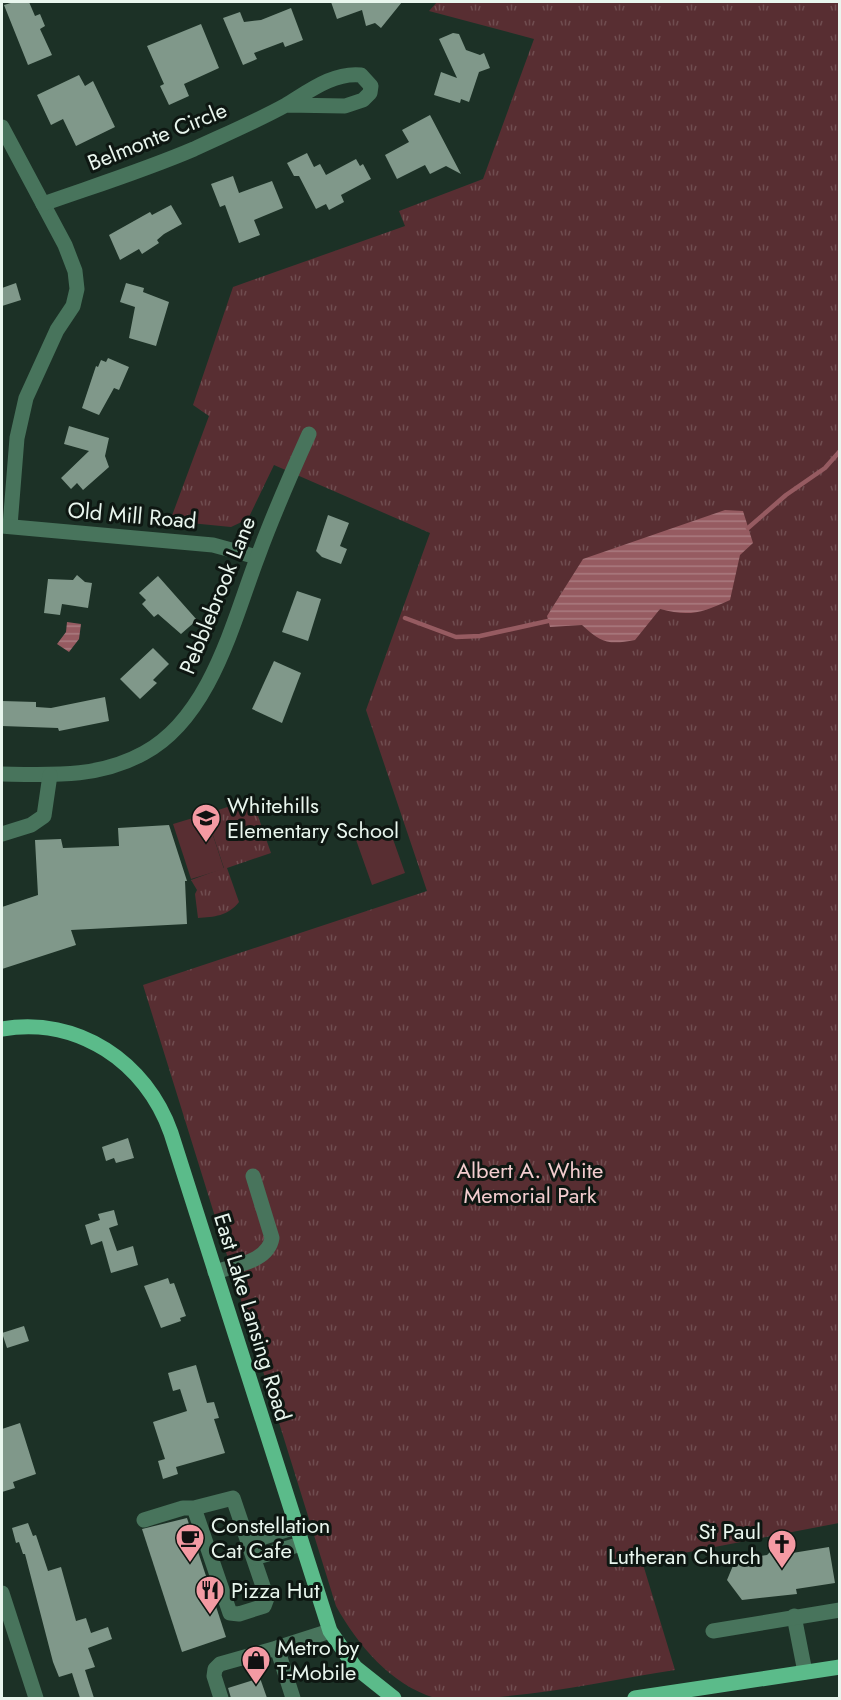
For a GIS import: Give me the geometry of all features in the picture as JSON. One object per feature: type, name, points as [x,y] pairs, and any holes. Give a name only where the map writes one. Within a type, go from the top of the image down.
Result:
[{"type":"main road","name":"East Lake Lansing Road","points":[[2,1029],[38,1027],[78,1035],[115,1054],[139,1076],[166,1118],[330,1631],[355,1667],[394,1698]]},
{"type":"main road","points":[[635,1698],[840,1667]]},
{"type":"street","name":"Belmonte Circle","points":[[43,204],[194,149],[286,105],[303,92],[353,74],[361,75],[370,86],[370,93],[354,105],[286,105]]},
{"type":"street","points":[[2,127],[65,245],[75,271],[77,289],[73,306],[39,366],[26,398],[17,438],[5,526]]},
{"type":"street","name":"Pebblebrook Lane","points":[[2,774],[88,773],[118,765],[146,753],[168,735],[190,710],[212,677],[257,557],[309,434]]},
{"type":"street","name":"Old Mill Road","points":[[5,526],[213,545],[257,557]]},
{"type":"street","points":[[2,834],[31,825],[44,816],[50,775]]},
{"type":"street","points":[[215,1272],[259,1258],[271,1246],[272,1238],[253,1176]]},
{"type":"street","points":[[144,1520],[183,1508],[194,1508],[233,1498],[267,1602],[239,1614],[230,1613],[194,1508]]},
{"type":"street","points":[[249,1542],[296,1527]]},
{"type":"street","points":[[254,1558],[301,1544]]},
{"type":"street","points":[[2,1593],[36,1698]]},
{"type":"street","points":[[713,1631],[840,1610]]},
{"type":"street","points":[[794,1616],[805,1672]]},
{"type":"street","points":[[221,1698],[214,1676],[215,1669],[220,1664],[330,1631]]},
{"type":"street","points":[[277,1648],[293,1698]]},
{"type":"green space","name":"Albert A. White Memorial Park","points":[[437,2],[839,2],[839,1523],[642,1561],[675,1670],[545,1692],[446,1699],[419,1692],[390,1673],[354,1635],[336,1606],[143,985],[427,891],[366,710],[430,533],[274,465],[248,519],[231,527],[170,521],[209,416],[193,405],[233,287],[405,226],[399,211],[483,179],[534,39],[429,11]]},
{"type":"green space","points":[[252,799],[271,853],[227,868],[239,902],[225,913],[198,918],[195,894],[197,890],[191,880],[224,868],[206,814]]},
{"type":"green space","points":[[206,814],[224,869],[191,879],[173,824]]},
{"type":"green space","points":[[388,825],[405,873],[372,885],[355,837]]},
{"type":"shaded area","points":[[725,510],[743,511],[753,543],[740,555],[730,600],[711,608],[688,613],[660,609],[635,640],[626,642],[600,639],[582,625],[550,627],[547,616],[583,559]]},
{"type":"shaded area","points":[[67,622],[81,624],[79,639],[69,652],[57,644],[66,632]]},
{"type":"building","points":[[29,2],[35,16],[40,14],[45,26],[40,29],[52,55],[28,65],[4,5]]},
{"type":"building","points":[[331,2],[402,2],[381,28],[375,23],[366,26],[362,10],[337,19]]},
{"type":"building","points":[[291,8],[303,40],[285,47],[283,42],[254,53],[257,59],[243,65],[223,18],[240,12],[244,22],[261,20]]},
{"type":"building","points":[[201,24],[219,68],[184,84],[189,96],[169,105],[160,86],[164,84],[147,46]]},
{"type":"building","points":[[453,33],[459,34],[466,50],[480,55],[484,53],[490,68],[479,72],[469,102],[461,99],[460,103],[434,95],[441,72],[457,78],[439,39]]},
{"type":"building","points":[[79,75],[85,86],[93,81],[115,127],[76,146],[63,119],[51,125],[37,95]]},
{"type":"building","points":[[430,115],[461,174],[446,166],[430,174],[425,165],[397,179],[385,155],[409,142],[402,130]]},
{"type":"building","points":[[307,153],[314,167],[320,164],[326,175],[356,159],[360,166],[363,164],[371,179],[341,195],[344,202],[329,210],[326,204],[316,209],[299,176],[294,176],[287,163]]},
{"type":"building","points":[[233,176],[239,193],[272,181],[283,208],[254,220],[260,235],[239,243],[225,205],[220,207],[211,184]]},
{"type":"building","points":[[171,205],[182,224],[164,234],[157,240],[159,243],[142,254],[139,249],[120,260],[109,235],[150,212],[152,215]]},
{"type":"building","points":[[16,283],[21,300],[2,306],[2,288]]},
{"type":"building","points":[[126,283],[144,288],[143,292],[169,302],[156,346],[129,338],[135,307],[120,302]]},
{"type":"building","points":[[108,358],[129,367],[119,390],[114,388],[99,415],[82,408],[96,366],[98,367],[101,360],[106,362]]},
{"type":"building","points":[[69,426],[109,438],[105,456],[109,467],[83,490],[77,483],[71,489],[61,478],[89,451],[64,444]]},
{"type":"building","points":[[328,515],[349,523],[340,546],[347,549],[341,564],[322,557],[316,551]]},
{"type":"building","points":[[77,575],[85,582],[92,583],[88,608],[62,604],[60,615],[44,613],[48,579],[73,580]]},
{"type":"building","points":[[158,576],[197,620],[181,634],[158,614],[154,617],[142,604],[146,600],[139,593]]},
{"type":"building","points":[[297,591],[321,599],[308,641],[282,632]]},
{"type":"building","points":[[153,648],[169,664],[153,680],[157,683],[140,699],[120,679]]},
{"type":"building","points":[[274,661],[301,673],[282,723],[252,709]]},
{"type":"building","points":[[105,697],[109,721],[59,731],[58,728],[2,726],[2,701],[36,702],[36,707],[51,708]]},
{"type":"building","points":[[169,825],[187,881],[185,881],[187,924],[71,930],[76,945],[2,969],[2,907],[38,895],[35,840],[61,839],[63,848],[119,846],[118,828]]},
{"type":"building","points":[[128,1138],[134,1158],[116,1163],[114,1158],[106,1161],[102,1147]]},
{"type":"building","points":[[114,1210],[118,1225],[109,1228],[117,1251],[133,1246],[138,1265],[111,1273],[102,1241],[91,1245],[85,1225],[100,1220],[98,1214]]},
{"type":"building","points":[[168,1278],[170,1284],[174,1283],[186,1316],[180,1318],[181,1321],[161,1328],[144,1286]]},
{"type":"building","points":[[24,1326],[29,1341],[7,1348],[2,1333]]},
{"type":"building","points":[[196,1365],[207,1403],[214,1402],[219,1418],[214,1419],[225,1453],[176,1467],[178,1474],[163,1479],[158,1461],[165,1459],[153,1422],[187,1411],[180,1389],[173,1391],[168,1373]]},
{"type":"building","points":[[20,1423],[36,1474],[13,1482],[15,1488],[2,1492],[2,1429]]},
{"type":"building","points":[[187,1518],[226,1637],[182,1652],[142,1529]]},
{"type":"building","points":[[28,1523],[33,1536],[36,1535],[48,1571],[61,1567],[76,1621],[86,1618],[91,1633],[108,1627],[112,1639],[88,1648],[95,1667],[85,1670],[94,1698],[80,1698],[72,1673],[59,1677],[53,1662],[25,1554],[19,1542],[16,1543],[12,1528]]},
{"type":"building","name":"St Paul Lutheran Church","points":[[829,1547],[835,1583],[796,1589],[797,1594],[742,1600],[727,1580],[737,1556],[743,1558],[767,1555],[770,1552],[774,1556]]},
{"type":"building","points":[[260,1678],[267,1698],[231,1698],[228,1688]]},
{"type":"waterway","points":[[748,528],[786,495],[825,468],[840,451]]},
{"type":"waterway","points":[[405,618],[456,637],[480,636],[548,621]]},
{"type":"place","name":"Whitehills Elementary School","points":[[206,844]]},
{"type":"place","name":"Constellation Cat Cafe","points":[[190,1564]]},
{"type":"place","name":"St Paul Lutheran Church","points":[[782,1570]]},
{"type":"place","name":"Pizza Hut","points":[[210,1616]]},
{"type":"place","name":"Metro by T-Mobile","points":[[256,1686]]}]
